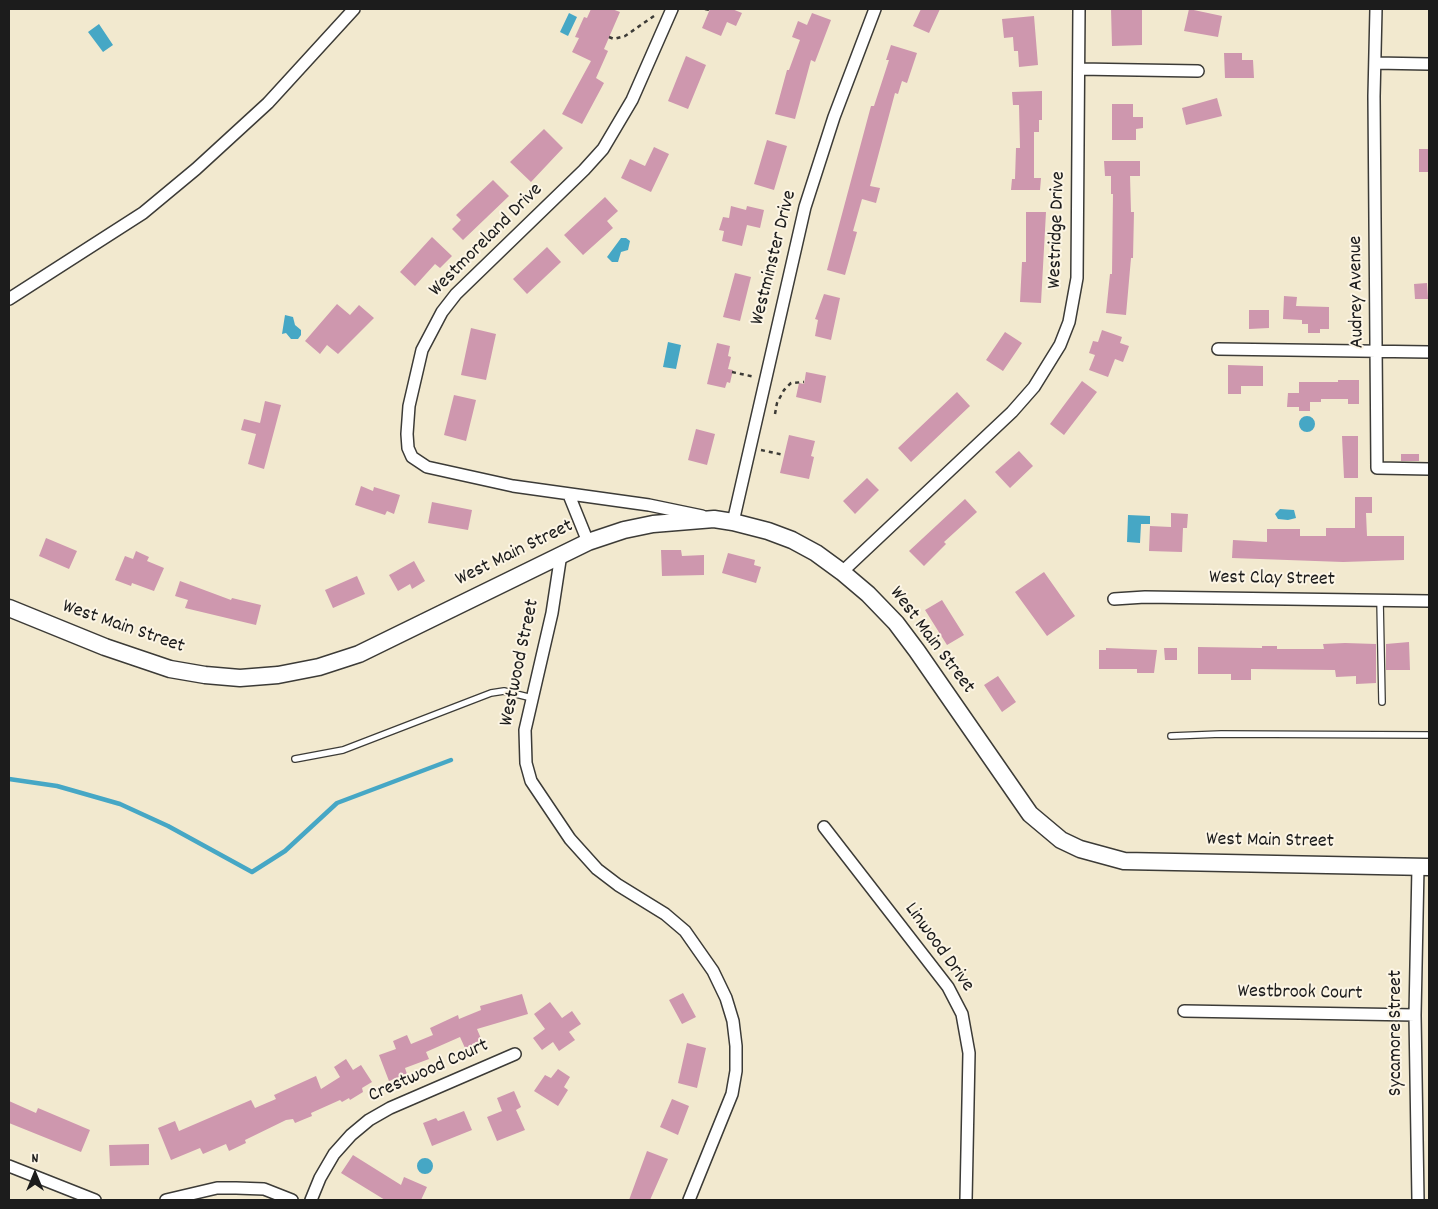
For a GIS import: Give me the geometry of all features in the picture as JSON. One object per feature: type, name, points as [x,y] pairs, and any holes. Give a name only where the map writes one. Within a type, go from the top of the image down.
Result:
[{"type":"main road","name":"West Main Street","points":[[9,608],[106,647],[170,669],[205,676],[240,678],[278,675],[319,667],[359,654],[588,542],[653,524],[714,519],[734,522],[768,530],[792,540],[816,553],[868,594],[896,623],[1030,814],[1061,840],[1080,849],[1124,861],[1424,867]]},
{"type":"street","points":[[9,299],[142,213],[196,169],[268,103],[354,9]]},
{"type":"street","name":"Westmoreland Drive","points":[[672,9],[632,100],[603,148],[584,170],[456,294],[431,329],[415,376],[407,434],[408,448],[412,457],[419,463],[450,473],[513,486],[649,505],[714,519]]},
{"type":"street","name":"Westminster Drive","points":[[734,522],[805,207],[834,117],[875,9]]},
{"type":"street","name":"Westridge Drive","points":[[842,572],[1012,412],[1039,380],[1060,345],[1069,322],[1078,278],[1079,9]]},
{"type":"street","name":"Audrey Avenue","points":[[1376,9],[1377,468],[1429,469]]},
{"type":"street","points":[[1375,63],[1429,64]]},
{"type":"street","points":[[1079,69],[1198,71]]},
{"type":"street","points":[[1218,349],[1429,352]]},
{"type":"street","points":[[569,495],[588,542]]},
{"type":"street","name":"Westwood Street","points":[[561,554],[552,613],[525,730],[524,746],[532,781],[570,839],[597,869],[618,885],[665,914],[685,932],[702,952],[726,998],[733,1021],[736,1071],[732,1094],[689,1200]]},
{"type":"street","name":"West Clay Street","points":[[1114,599],[1145,597],[1429,601]]},
{"type":"street","name":"Linwood Drive","points":[[824,827],[948,987],[962,1014],[969,1053],[966,1200]]},
{"type":"street","name":"Sycamore Street","points":[[1418,1200],[1415,1015],[1424,867]]},
{"type":"street","name":"Westbrook Court","points":[[1184,1011],[1415,1015]]},
{"type":"street","name":"Crestwood Court","points":[[311,1200],[334,1154],[351,1135],[369,1120],[390,1108],[515,1054]]},
{"type":"street","points":[[9,1166],[95,1200]]},
{"type":"street","points":[[166,1200],[217,1188],[236,1188],[264,1189],[292,1200]]},
{"type":"lane","points":[[1380,600],[1382,702]]},
{"type":"lane","points":[[295,759],[343,750],[491,692],[504,691],[532,698]]},
{"type":"lane","points":[[1171,736],[1221,734],[1268,736],[1429,735]]},
{"type":"path","points":[[705,9],[710,10]]},
{"type":"path","points":[[610,37],[614,39],[625,36],[654,16]]},
{"type":"path","points":[[732,372],[765,380]]},
{"type":"path","points":[[775,414],[777,403],[784,390],[791,383],[804,382]]},
{"type":"path","points":[[750,447],[784,455]]},
{"type":"water","points":[[569,13],[577,17],[568,36],[560,32]]},
{"type":"water","points":[[99,24],[113,45],[103,52],[88,32]]},
{"type":"water","points":[[621,238],[626,238],[630,241],[628,250],[621,252],[618,262],[612,262],[607,257]]},
{"type":"water","points":[[285,315],[293,317],[295,325],[301,330],[301,335],[298,339],[291,339],[286,333],[282,334]]},
{"type":"water","points":[[668,342],[681,345],[676,369],[663,367]]},
{"type":"water","points":[[1307,416],[1315,424],[1307,432],[1299,424]]},
{"type":"water","points":[[1280,509],[1294,510],[1296,518],[1288,520],[1278,519],[1275,514]]},
{"type":"water","points":[[1128,515],[1150,516],[1150,524],[1141,524],[1140,543],[1127,542]]},
{"type":"water","points":[[425,1158],[433,1166],[425,1174],[417,1166]]},
{"type":"building","points":[[591,9],[612,9],[620,12],[604,49],[608,51],[596,78],[604,83],[582,124],[562,114],[591,61],[572,52],[579,38],[575,37],[584,17],[587,18]]},
{"type":"building","points":[[710,9],[732,9],[742,13],[736,26],[727,22],[721,36],[702,28]]},
{"type":"building","points":[[921,9],[940,9],[929,33],[913,26]]},
{"type":"building","points":[[1111,9],[1142,9],[1142,45],[1112,46]]},
{"type":"building","points":[[1189,9],[1222,16],[1218,37],[1184,31]]},
{"type":"building","points":[[812,13],[831,20],[815,62],[811,60],[795,119],[775,114],[787,70],[789,70],[800,40],[792,37],[798,21],[807,25]]},
{"type":"building","points":[[1034,16],[1038,65],[1019,67],[1018,51],[1014,51],[1013,37],[1004,38],[1002,19]]},
{"type":"building","points":[[891,45],[917,53],[907,83],[902,81],[898,94],[895,93],[870,186],[880,188],[876,203],[862,199],[853,231],[857,232],[845,275],[827,270],[871,106],[874,106],[889,60],[886,60]]},
{"type":"building","points":[[1224,53],[1242,53],[1242,60],[1253,60],[1254,78],[1225,78]]},
{"type":"building","points":[[686,56],[706,65],[688,109],[668,101]]},
{"type":"building","points":[[1042,91],[1042,120],[1039,120],[1039,132],[1034,132],[1034,178],[1041,178],[1040,190],[1011,190],[1012,179],[1015,179],[1016,148],[1020,148],[1019,105],[1013,105],[1012,92]]},
{"type":"building","points":[[1217,98],[1222,116],[1186,125],[1182,108]]},
{"type":"building","points":[[1112,104],[1133,104],[1133,117],[1143,117],[1143,128],[1136,129],[1136,140],[1112,140]]},
{"type":"building","points":[[544,129],[563,148],[531,182],[510,162]]},
{"type":"building","points":[[767,140],[787,146],[774,190],[754,184]]},
{"type":"building","points":[[654,147],[669,154],[651,192],[621,178],[630,159],[645,166]]},
{"type":"building","points":[[1419,149],[1429,149],[1429,172],[1419,172]]},
{"type":"building","points":[[1104,161],[1140,161],[1140,176],[1130,176],[1131,212],[1134,212],[1133,258],[1131,258],[1126,315],[1106,313],[1110,274],[1112,274],[1113,194],[1111,194],[1111,176],[1105,176]]},
{"type":"building","points":[[493,180],[509,196],[463,240],[452,229],[461,220],[456,215]]},
{"type":"building","points":[[605,197],[618,211],[607,221],[613,228],[583,255],[564,235]]},
{"type":"building","points":[[731,206],[746,210],[747,206],[764,210],[760,228],[747,225],[742,246],[722,241],[724,231],[719,230],[723,217],[729,218]]},
{"type":"building","points":[[1026,212],[1046,212],[1041,303],[1020,302],[1022,262],[1026,262]]},
{"type":"building","points":[[432,237],[452,256],[440,268],[435,264],[415,286],[400,272]]},
{"type":"building","points":[[547,247],[561,262],[527,294],[513,279]]},
{"type":"building","points":[[735,273],[751,277],[740,321],[723,317]]},
{"type":"building","points":[[1427,283],[1428,299],[1415,299],[1414,284]]},
{"type":"building","points":[[824,294],[840,298],[831,340],[815,336],[818,320],[815,319]]},
{"type":"building","points":[[1284,296],[1297,297],[1296,306],[1329,307],[1329,329],[1320,329],[1320,333],[1308,333],[1308,324],[1302,324],[1302,320],[1283,319]]},
{"type":"building","points":[[337,304],[350,315],[359,305],[374,318],[338,354],[327,345],[320,354],[305,341]]},
{"type":"building","points":[[1249,310],[1269,310],[1269,328],[1249,329]]},
{"type":"building","points":[[471,328],[496,334],[486,380],[461,375]]},
{"type":"building","points":[[1102,330],[1122,337],[1120,343],[1129,346],[1123,362],[1115,359],[1108,377],[1089,370],[1095,355],[1089,353],[1093,341],[1098,342]]},
{"type":"building","points":[[1005,332],[1022,343],[1003,371],[986,360]]},
{"type":"building","points":[[717,343],[730,346],[728,356],[731,357],[728,369],[733,370],[730,383],[727,382],[725,388],[707,384]]},
{"type":"building","points":[[1228,365],[1263,366],[1263,386],[1241,386],[1241,394],[1228,394]]},
{"type":"building","points":[[806,372],[826,376],[821,403],[796,397],[799,383],[804,384]]},
{"type":"building","points":[[1338,380],[1359,380],[1359,404],[1348,404],[1348,399],[1321,399],[1321,402],[1310,402],[1310,411],[1299,411],[1299,407],[1287,407],[1288,393],[1299,393],[1299,382],[1338,382]]},
{"type":"building","points":[[1082,381],[1097,392],[1064,435],[1050,424]]},
{"type":"building","points":[[957,392],[970,406],[911,462],[898,448]]},
{"type":"building","points":[[454,395],[476,400],[466,441],[444,435]]},
{"type":"building","points":[[265,401],[281,405],[264,469],[248,464],[256,434],[241,430],[244,419],[260,423]]},
{"type":"building","points":[[696,429],[715,434],[707,465],[688,460]]},
{"type":"building","points":[[789,435],[815,441],[811,456],[814,457],[809,479],[780,473]]},
{"type":"building","points":[[1342,436],[1358,436],[1358,478],[1344,478]]},
{"type":"building","points":[[1019,451],[1033,466],[1010,488],[995,472]]},
{"type":"building","points":[[1401,454],[1419,454],[1419,461],[1401,461]]},
{"type":"building","points":[[867,478],[879,490],[855,514],[843,501]]},
{"type":"building","points":[[361,486],[373,491],[374,487],[400,495],[394,514],[387,511],[385,515],[355,505]]},
{"type":"building","points":[[1355,497],[1372,497],[1372,513],[1366,513],[1367,536],[1404,536],[1404,560],[1343,562],[1232,558],[1233,540],[1267,542],[1267,529],[1300,529],[1300,536],[1326,536],[1326,528],[1355,528]]},
{"type":"building","points":[[965,499],[977,512],[944,542],[946,544],[924,566],[909,551]]},
{"type":"building","points":[[432,502],[472,510],[468,530],[428,523]]},
{"type":"building","points":[[1171,513],[1188,514],[1187,528],[1183,528],[1182,552],[1149,551],[1150,526],[1171,527]]},
{"type":"building","points":[[46,538],[77,551],[69,569],[39,556]]},
{"type":"building","points":[[661,550],[681,550],[682,556],[704,555],[704,575],[662,576]]},
{"type":"building","points":[[136,551],[149,557],[147,561],[164,568],[154,591],[132,583],[131,586],[115,580],[125,556],[133,559]]},
{"type":"building","points":[[728,553],[755,560],[754,565],[761,567],[756,583],[722,573]]},
{"type":"building","points":[[414,561],[425,581],[412,589],[410,584],[398,591],[389,575]]},
{"type":"building","points":[[1044,572],[1075,616],[1047,636],[1015,592]]},
{"type":"building","points":[[357,576],[365,594],[333,608],[325,590]]},
{"type":"building","points":[[180,581],[231,600],[232,598],[261,605],[256,625],[185,608],[188,600],[175,596]]},
{"type":"building","points":[[942,600],[964,635],[947,645],[925,610]]},
{"type":"building","points":[[1409,642],[1410,670],[1386,670],[1386,644]]},
{"type":"building","points":[[1323,644],[1376,644],[1376,683],[1356,684],[1356,676],[1336,677],[1335,670],[1251,669],[1251,680],[1231,680],[1231,674],[1198,674],[1198,647],[1262,648],[1262,646],[1277,646],[1277,649],[1324,649]]},
{"type":"building","points":[[1106,648],[1157,650],[1154,673],[1137,673],[1137,669],[1099,669],[1099,650],[1106,650]]},
{"type":"building","points":[[1164,648],[1177,648],[1177,660],[1165,660]]},
{"type":"building","points":[[998,676],[1016,702],[1002,712],[984,685]]},
{"type":"building","points":[[683,993],[696,1017],[682,1024],[669,1000]]},
{"type":"building","points":[[522,994],[528,1014],[477,1029],[482,1041],[465,1048],[460,1037],[426,1052],[429,1059],[405,1068],[407,1074],[389,1081],[379,1055],[396,1049],[393,1041],[407,1035],[411,1044],[433,1035],[430,1028],[458,1015],[459,1019],[481,1010],[480,1006]]},
{"type":"building","points":[[550,1002],[562,1018],[572,1011],[581,1024],[569,1032],[575,1040],[559,1051],[553,1042],[542,1050],[533,1038],[545,1029],[534,1014]]},
{"type":"building","points":[[687,1043],[706,1048],[697,1088],[678,1083]]},
{"type":"building","points":[[346,1059],[353,1070],[361,1065],[372,1082],[362,1088],[363,1092],[350,1100],[349,1098],[342,1102],[340,1100],[311,1113],[312,1116],[295,1123],[293,1119],[286,1120],[245,1140],[246,1143],[229,1151],[226,1144],[203,1154],[200,1148],[171,1160],[158,1128],[175,1121],[179,1131],[251,1100],[255,1108],[276,1099],[274,1095],[316,1076],[321,1089],[340,1077],[334,1067]]},
{"type":"building","points":[[558,1069],[570,1077],[564,1087],[568,1090],[558,1106],[534,1091],[545,1075],[551,1078]]},
{"type":"building","points":[[514,1091],[521,1107],[516,1110],[525,1130],[497,1141],[487,1117],[502,1111],[497,1098]]},
{"type":"building","points":[[672,1099],[689,1106],[678,1135],[660,1127]]},
{"type":"building","points":[[9,1101],[36,1113],[38,1108],[90,1130],[81,1152],[9,1123]]},
{"type":"building","points":[[464,1111],[472,1130],[432,1146],[423,1123],[436,1118],[438,1121]]},
{"type":"building","points":[[149,1144],[149,1165],[110,1166],[109,1145]]},
{"type":"building","points":[[647,1151],[668,1159],[650,1200],[629,1200]]},
{"type":"building","points":[[353,1155],[401,1185],[404,1177],[427,1187],[421,1200],[385,1200],[341,1173]]},
{"type":"waterway","points":[[9,779],[57,786],[120,804],[168,826],[252,872],[285,851],[337,803],[451,760]]}]
